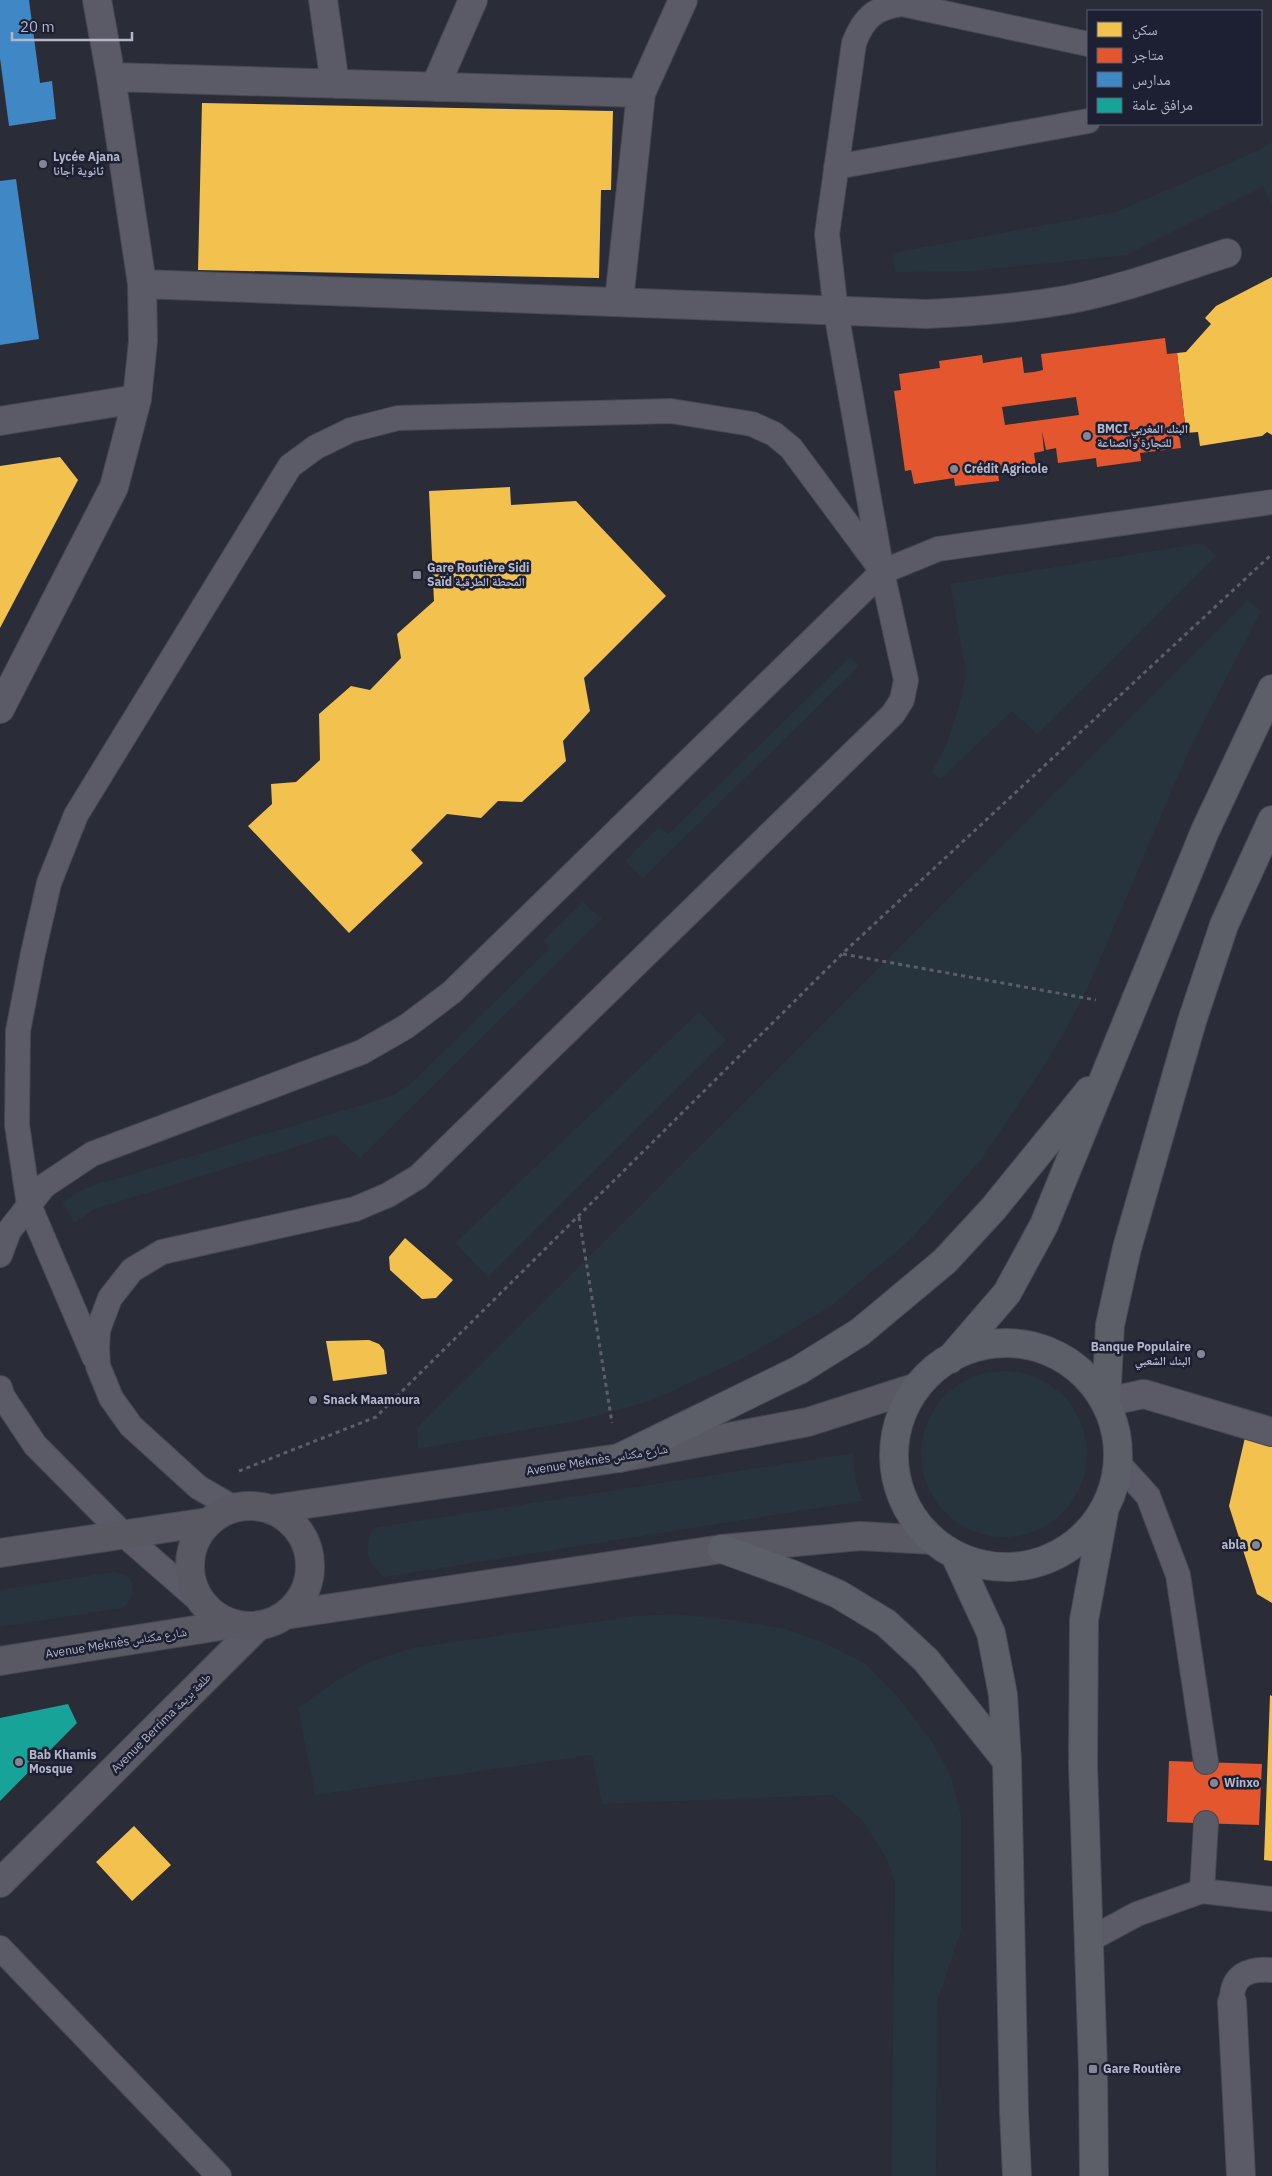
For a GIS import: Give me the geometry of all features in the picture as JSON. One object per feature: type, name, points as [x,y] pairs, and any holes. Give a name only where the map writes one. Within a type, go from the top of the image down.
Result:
[{"type":"main road","points":[[950,1359],[1007,1293],[1044,1225],[1205,831],[1272,689]]},
{"type":"main road","points":[[1106,1402],[1110,1325],[1127,1248],[1192,1021],[1224,925],[1265,853],[1272,820]]},
{"type":"main road","points":[[619,1458],[799,1370],[860,1332],[951,1255],[993,1209],[1107,1068]]},
{"type":"main road","points":[[1094,2176],[1093,2069],[1087,1942],[1083,1764],[1084,1620],[1104,1510],[1114,1487],[1118,1463],[1118,1444],[1115,1429],[1106,1402],[1092,1382],[1067,1360],[1037,1347],[1004,1343],[976,1347],[950,1359],[931,1372],[917,1387],[906,1405],[898,1424],[895,1445],[896,1475],[905,1503],[917,1523],[933,1540],[955,1555],[970,1562],[998,1567],[1017,1567],[1043,1560],[1070,1547],[1089,1530],[1104,1510]]},
{"type":"main road","points":[[722,1549],[838,1594],[886,1623],[926,1660],[1007,1761]]},
{"type":"main road","points":[[955,1555],[991,1633],[1003,1695],[1007,1761],[1017,2176]]},
{"type":"street","points":[[0,709],[114,487],[137,399],[143,341],[142,284],[112,77],[97,0]]},
{"type":"street","points":[[323,0],[335,84]]},
{"type":"street","points":[[435,87],[473,0]]},
{"type":"street","points":[[619,301],[641,93],[683,0]]},
{"type":"street","points":[[112,77],[641,93]]},
{"type":"street","points":[[142,284],[926,314],[999,310],[1068,299],[1140,280],[1226,253]]},
{"type":"street","points":[[0,421],[137,399]]},
{"type":"street","name":"Avenue Meknès شارع مكناس","points":[[273,1509],[619,1458],[808,1422],[917,1387]]},
{"type":"street","points":[[1106,1402],[1144,1394],[1272,1432]]},
{"type":"street","points":[[248,1505],[273,1509],[289,1518],[301,1532],[308,1549],[311,1568],[308,1586],[299,1601],[285,1615],[272,1622],[246,1625],[210,1612],[201,1602],[193,1586],[189,1567],[194,1542],[208,1522],[219,1512],[248,1505]]},
{"type":"street","points":[[0,1553],[208,1522]]},
{"type":"street","points":[[285,1615],[722,1549],[860,1536],[933,1540]]},
{"type":"street","name":"Avenue Meknès شارع مكناس","points":[[0,1661],[246,1625]]},
{"type":"street","name":"Avenue Berrima طلعة بريمة","points":[[0,1883],[246,1625]]},
{"type":"street","points":[[1232,2002],[1241,2176]]},
{"type":"lane","points":[[98,1366],[98,1330],[110,1298],[132,1270],[162,1252],[355,1210],[388,1195],[418,1177],[893,714],[902,700],[906,680],[882,572],[836,312],[827,234],[854,43],[860,28],[871,15],[886,6],[902,4],[920,6],[1087,44]]},
{"type":"lane","points":[[836,167],[1087,121]]},
{"type":"lane","points":[[234,1508],[198,1487],[131,1426],[111,1398],[29,1205],[17,1125],[18,1031],[49,883],[76,814],[290,466],[309,452],[351,430],[398,418],[671,411],[752,424],[774,434],[791,448],[882,572]]},
{"type":"lane","points":[[0,1255],[9,1231],[44,1186],[92,1154],[362,1052],[407,1026],[459,986],[882,572],[938,549],[1272,502]]},
{"type":"lane","points":[[0,1388],[3,1397],[35,1445],[122,1534],[201,1602]]},
{"type":"lane","points":[[1118,1463],[1148,1496],[1178,1575],[1206,1762]]},
{"type":"lane","points":[[1202,1891],[1206,1823]]},
{"type":"lane","points":[[1087,1942],[1137,1914],[1202,1891],[1272,1899]]},
{"type":"lane","points":[[0,1948],[219,2176]]},
{"type":"lane","points":[[1232,2002],[1231,1993],[1240,1977],[1248,1971],[1272,1970]]},
{"type":"path","points":[[198,1487],[376,1417],[842,954],[1272,554]]},
{"type":"path","points":[[842,954],[1096,1000]]},
{"type":"path","points":[[579,1216],[613,1424]]},
{"type":"shaded area","points":[[1272,142],[1272,206],[1263,187],[1126,255],[972,271],[895,272],[892,253],[1116,212],[1259,150]]},
{"type":"shaded area","points":[[1202,543],[1216,556],[1037,734],[1012,711],[941,779],[931,773],[946,746],[960,703],[966,673],[950,584]]},
{"type":"shaded area","points":[[1248,600],[1261,611],[1189,750],[1090,983],[1062,1037],[980,1161],[910,1240],[831,1306],[744,1358],[650,1401],[582,1420],[418,1449],[417,1428]]},
{"type":"shaded area","points":[[850,657],[859,666],[643,878],[625,861],[659,827],[668,834]]},
{"type":"shaded area","points":[[583,902],[602,919],[360,1158],[334,1135],[95,1209],[74,1223],[62,1202],[85,1188],[391,1096],[408,1086],[548,950],[544,940]]},
{"type":"shaded area","points":[[699,1012],[726,1040],[488,1277],[455,1243]]},
{"type":"shaded area","points":[[996,1371],[1012,1371],[1036,1377],[1063,1395],[1081,1422],[1087,1454],[1081,1486],[1063,1513],[1036,1531],[1012,1537],[996,1537],[972,1531],[951,1518],[940,1507],[927,1486],[921,1462],[921,1446],[927,1422],[940,1401],[951,1390],[972,1377]]},
{"type":"shaded area","points":[[854,1453],[855,1477],[863,1501],[384,1577],[373,1566],[368,1555],[368,1543],[372,1528]]},
{"type":"shaded area","points":[[113,1572],[127,1576],[133,1585],[131,1597],[123,1608],[0,1627],[0,1590]]},
{"type":"shaded area","points":[[676,1614],[733,1620],[786,1629],[827,1644],[865,1663],[899,1698],[931,1740],[951,1776],[961,1816],[961,1930],[937,2002],[936,2176],[891,2176],[895,1883],[887,1859],[863,1821],[833,1795],[602,1804],[592,1755],[315,1795],[298,1708],[334,1682],[372,1661],[412,1648],[635,1616]]},
{"type":"building: سكن","points":[[202,103],[613,111],[611,190],[601,190],[599,278],[198,270]]},
{"type":"building: سكن","points":[[1272,277],[1272,435],[1267,432],[1262,436],[1200,446],[1198,432],[1186,433],[1177,353],[1186,352],[1211,324],[1205,318],[1216,306]]},
{"type":"building: سكن","points":[[60,457],[78,480],[0,628],[0,466]]},
{"type":"building: سكن","points":[[510,487],[511,505],[576,501],[666,596],[584,678],[590,711],[563,741],[566,761],[522,802],[498,801],[481,818],[447,814],[411,850],[423,863],[349,933],[248,826],[272,804],[271,784],[296,782],[320,760],[319,714],[351,686],[370,690],[401,658],[397,634],[434,601],[429,491]]},
{"type":"building: سكن","points":[[405,1238],[453,1280],[436,1298],[422,1299],[390,1270],[389,1257]]},
{"type":"building: سكن","points":[[369,1340],[379,1344],[384,1350],[387,1374],[333,1381],[326,1341]]},
{"type":"building: سكن","points":[[1247,1429],[1272,1436],[1272,1603],[1257,1594],[1229,1506]]},
{"type":"building: سكن","points":[[1270,1695],[1272,1696],[1272,1861],[1264,1860]]},
{"type":"building: سكن","points":[[134,1826],[171,1865],[132,1901],[96,1862]]},
{"type":"building: متاجر","points":[[1165,338],[1167,354],[1177,353],[1186,433],[1179,434],[1181,448],[1140,453],[1141,461],[1097,467],[1096,458],[1058,463],[1056,448],[1046,450],[1042,431],[1044,451],[1034,453],[1036,467],[998,472],[999,481],[955,486],[954,478],[914,484],[911,470],[905,471],[894,391],[901,390],[899,374],[940,368],[939,361],[982,355],[983,363],[1022,357],[1024,373],[1034,372],[1043,370],[1041,354]],"holes":[[[1076,397],[1079,415],[1005,425],[1002,407]]]},
{"type":"building: متاجر","points":[[1169,1761],[1262,1764],[1259,1825],[1167,1822]]},
{"type":"building: مدارس","points":[[0,0],[29,0],[40,83],[52,81],[56,119],[9,126],[0,58]]},
{"type":"building: مدارس","points":[[16,179],[39,339],[0,345],[0,181]]},
{"type":"building: مرافق عامة","name":"Bab Khamis Mosque","points":[[68,1704],[77,1723],[0,1801],[0,1718]]},
{"type":"place","name":"Lycée Ajana ثانوية أجانا","points":[[43,164]]},
{"type":"place","name":"BMCI البنك المغربي للتجارة والصناعة","points":[[1087,436]]},
{"type":"place","name":"Crédit Agricole","points":[[954,469]]},
{"type":"place","name":"Gare Routière Sidi Saïd المحطة الطرقية","points":[[417,575]]},
{"type":"place","name":"Banque Populaire البنك الشعبي","points":[[1201,1354]]},
{"type":"place","name":"Snack Maamoura","points":[[313,1400]]},
{"type":"place","name":"abla","points":[[1256,1545]]},
{"type":"place","name":"Bab Khamis Mosque","points":[[19,1762]]},
{"type":"place","name":"Winxo","points":[[1214,1783]]},
{"type":"place","name":"Gare Routière","points":[[1093,2069]]}]
